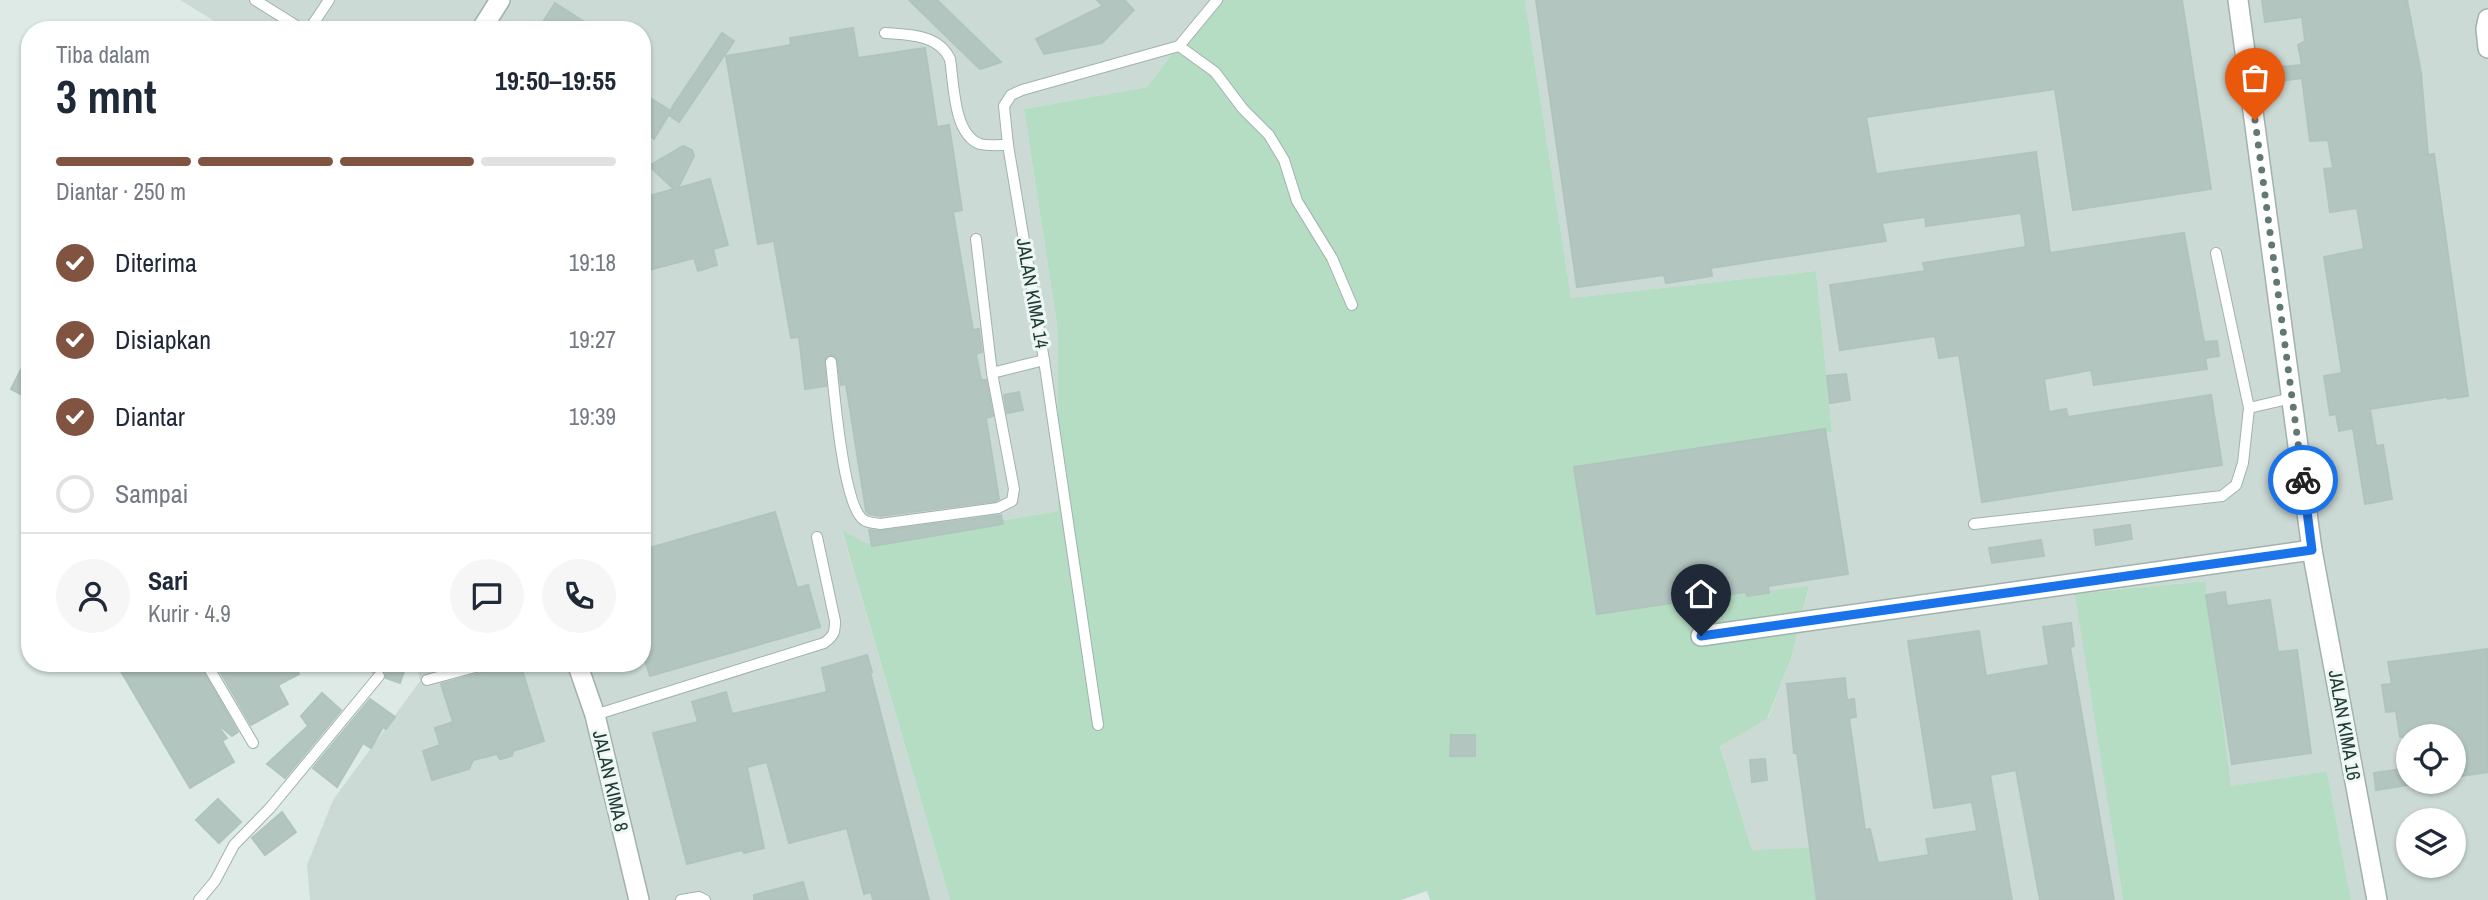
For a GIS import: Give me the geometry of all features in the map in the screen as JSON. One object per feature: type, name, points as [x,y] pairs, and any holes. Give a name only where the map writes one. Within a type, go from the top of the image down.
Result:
[{"type":"street","points":[[487,21],[500,0]]},
{"type":"street","name":"JALAN KIMA 16","points":[[2238,0],[2312,550],[2377,900]]},
{"type":"street","points":[[2488,19],[2488,48]]},
{"type":"street","points":[[1701,636],[2312,550]]},
{"type":"street","name":"JALAN KIMA 8","points":[[580,672],[595,715],[639,900]]},
{"type":"lane","points":[[255,0],[289,21]]},
{"type":"lane","points":[[315,21],[330,0]]},
{"type":"lane","points":[[1217,0],[1179,46],[1215,72],[1243,109],[1269,135],[1284,160],[1297,201],[1332,258],[1352,305]]},
{"type":"lane","points":[[885,33],[925,37],[946,50],[950,59],[961,126],[970,138],[981,144],[1008,145]]},
{"type":"lane","name":"JALAN KIMA 14","points":[[1098,726],[1004,106],[1011,95],[1179,46]]},
{"type":"lane","points":[[831,362],[840,450],[856,512],[863,520],[880,524],[998,508],[1012,501],[1014,489],[992,373],[976,239]]},
{"type":"lane","points":[[1974,524],[2222,496],[2236,485],[2243,463],[2249,408],[2217,254]]},
{"type":"lane","points":[[992,373],[1044,360]]},
{"type":"lane","points":[[2249,408],[2292,398]]},
{"type":"lane","points":[[595,715],[824,643],[832,637],[835,621],[817,537]]},
{"type":"lane","points":[[211,672],[253,743]]},
{"type":"lane","points":[[427,680],[457,672]]},
{"type":"lane","points":[[200,900],[215,881],[234,845],[270,807],[379,676]]},
{"type":"lane","points":[[681,900],[699,897],[705,900]]},
{"type":"shaded area","points":[[180,0],[1212,0],[1147,87],[1024,109],[1058,331],[1058,511],[865,543],[842,531],[950,900],[310,900],[307,865],[333,800],[420,681],[418,672],[651,672],[651,21],[214,21]]},
{"type":"shaded area","points":[[1525,0],[2488,0],[2488,900],[2351,900],[2327,771],[2231,786],[2204,581],[2076,594],[2123,900],[1818,900],[1752,850],[1720,745],[1768,718],[1791,659],[1809,587],[1603,610],[1587,465],[1832,432],[1816,271],[1571,298]]},
{"type":"green space","points":[[1212,0],[1525,0],[1571,298],[1816,271],[1832,432],[1587,465],[1603,610],[1809,586],[1791,659],[1767,719],[1720,746],[1752,850],[1811,848],[1818,900],[1430,900],[1427,891],[1401,900],[950,900],[842,530],[866,543],[1058,511],[1058,331],[1024,109],[1147,87]]},
{"type":"green space","points":[[2205,581],[2231,786],[2327,771],[2351,900],[2123,900],[2075,594]]},
{"type":"building","points":[[909,0],[937,0],[1001,62],[980,69]]},
{"type":"building","points":[[1097,0],[1124,0],[1134,10],[1102,43],[1044,54],[1036,39],[1103,6]]},
{"type":"building","points":[[1536,0],[2182,0],[2211,189],[2073,210],[2055,89],[1866,117],[1876,174],[2036,152],[2050,253],[2184,233],[2204,342],[2217,341],[2219,356],[2205,358],[2207,369],[2094,385],[2091,370],[2044,379],[2049,412],[2066,409],[2068,417],[2211,395],[2222,465],[1982,502],[1959,355],[1939,358],[1935,336],[1840,350],[1830,285],[1925,271],[1923,263],[2026,247],[2021,213],[1926,226],[1925,217],[1882,223],[1886,241],[1711,268],[1712,276],[1666,283],[1664,275],[1577,287]]},
{"type":"building","points":[[2262,0],[2407,0],[2421,73],[2428,155],[2434,154],[2468,396],[2370,409],[2376,446],[2383,445],[2392,499],[2365,504],[2353,428],[2339,431],[2336,414],[2330,415],[2324,376],[2342,373],[2324,257],[2364,249],[2357,208],[2330,212],[2324,169],[2333,168],[2328,140],[2310,141],[2302,78],[2281,81],[2279,67],[2302,65],[2298,45],[2305,41],[2302,17],[2265,22]]},
{"type":"building","points":[[555,3],[583,21],[544,21]]},
{"type":"building","points":[[853,28],[858,58],[925,48],[937,127],[949,125],[962,210],[953,212],[973,330],[979,329],[982,352],[976,354],[981,380],[986,380],[993,416],[986,418],[999,499],[996,501],[880,516],[866,511],[846,384],[841,385],[837,358],[831,355],[824,360],[826,386],[805,389],[799,337],[791,338],[774,241],[758,244],[726,56],[791,45],[790,38]]},
{"type":"building","points":[[722,33],[734,41],[679,122],[669,115],[673,106]]},
{"type":"building","points":[[651,99],[671,111],[654,139],[651,137]]},
{"type":"building","points":[[683,146],[692,150],[694,156],[678,188],[710,179],[728,245],[713,249],[717,265],[698,271],[694,258],[651,270],[651,195],[674,189],[651,165]]},
{"type":"building","points":[[21,370],[21,394],[11,389]]},
{"type":"building","points":[[1846,374],[1850,400],[1830,403],[1827,376]]},
{"type":"building","points":[[1019,392],[1023,410],[1007,413],[1004,395]]},
{"type":"building","points":[[1825,429],[1848,574],[1768,586],[1769,593],[1747,596],[1746,592],[1597,614],[1574,467]]},
{"type":"building","points":[[775,512],[797,588],[808,585],[820,627],[650,676],[651,547]]},
{"type":"building","points":[[1001,515],[1003,524],[872,546],[869,530],[881,531]]},
{"type":"building","points":[[2130,525],[2132,539],[2096,545],[2094,530]]},
{"type":"building","points":[[2041,540],[2044,556],[1992,563],[1989,548]]},
{"type":"building","points":[[2225,592],[2227,606],[2270,600],[2278,652],[2297,650],[2311,753],[2232,764],[2206,595]]},
{"type":"building","points":[[2071,623],[2074,646],[2070,647],[2114,900],[2040,900],[2016,770],[1990,775],[2012,900],[1817,900],[1797,753],[1794,753],[1787,684],[1845,678],[1847,700],[1854,699],[1856,717],[1849,718],[1865,830],[1870,829],[1878,863],[1929,855],[1926,839],[1977,831],[1972,802],[1934,808],[1908,641],[1979,631],[1986,676],[2049,665],[2043,627]]},
{"type":"building","points":[[2488,649],[2488,772],[2466,775],[2466,724],[2398,724],[2396,711],[2386,712],[2382,685],[2392,684],[2388,662]]},
{"type":"building","points":[[867,655],[929,900],[873,900],[871,892],[864,894],[847,828],[789,843],[767,762],[747,767],[764,848],[744,853],[742,850],[687,864],[653,733],[698,722],[692,702],[726,692],[732,714],[827,692],[822,668]]},
{"type":"building","points":[[121,672],[204,672],[238,732],[232,736],[221,727],[220,729],[227,738],[222,741],[234,762],[190,788]]},
{"type":"building","points":[[220,672],[298,672],[299,674],[278,685],[288,704],[251,725]]},
{"type":"building","points":[[404,672],[400,683],[386,678],[386,673]]},
{"type":"building","points":[[485,672],[523,672],[544,741],[513,751],[512,756],[500,759],[497,754],[473,760],[469,769],[432,780],[423,751],[440,745],[435,728],[453,722],[441,684]]},
{"type":"building","points":[[322,693],[341,710],[285,778],[267,764],[308,726],[301,716]]},
{"type":"building","points":[[370,699],[395,717],[386,729],[383,727],[371,748],[363,743],[337,787],[313,768]]},
{"type":"building","points":[[1451,735],[1475,735],[1475,756],[1450,756]]},
{"type":"building","points":[[1765,759],[1767,780],[1752,782],[1750,760]]},
{"type":"building","points":[[2396,770],[2396,787],[2376,790],[2374,773]]},
{"type":"building","points":[[218,799],[241,822],[219,843],[196,820]]},
{"type":"building","points":[[282,812],[296,832],[265,855],[252,838]]},
{"type":"building","points":[[803,882],[808,900],[754,900],[754,895]]},
{"type":"way so far","points":[[2255,120],[2303,480]]},
{"type":"route","points":[[1701,636],[2312,550],[2303,480]]}]
